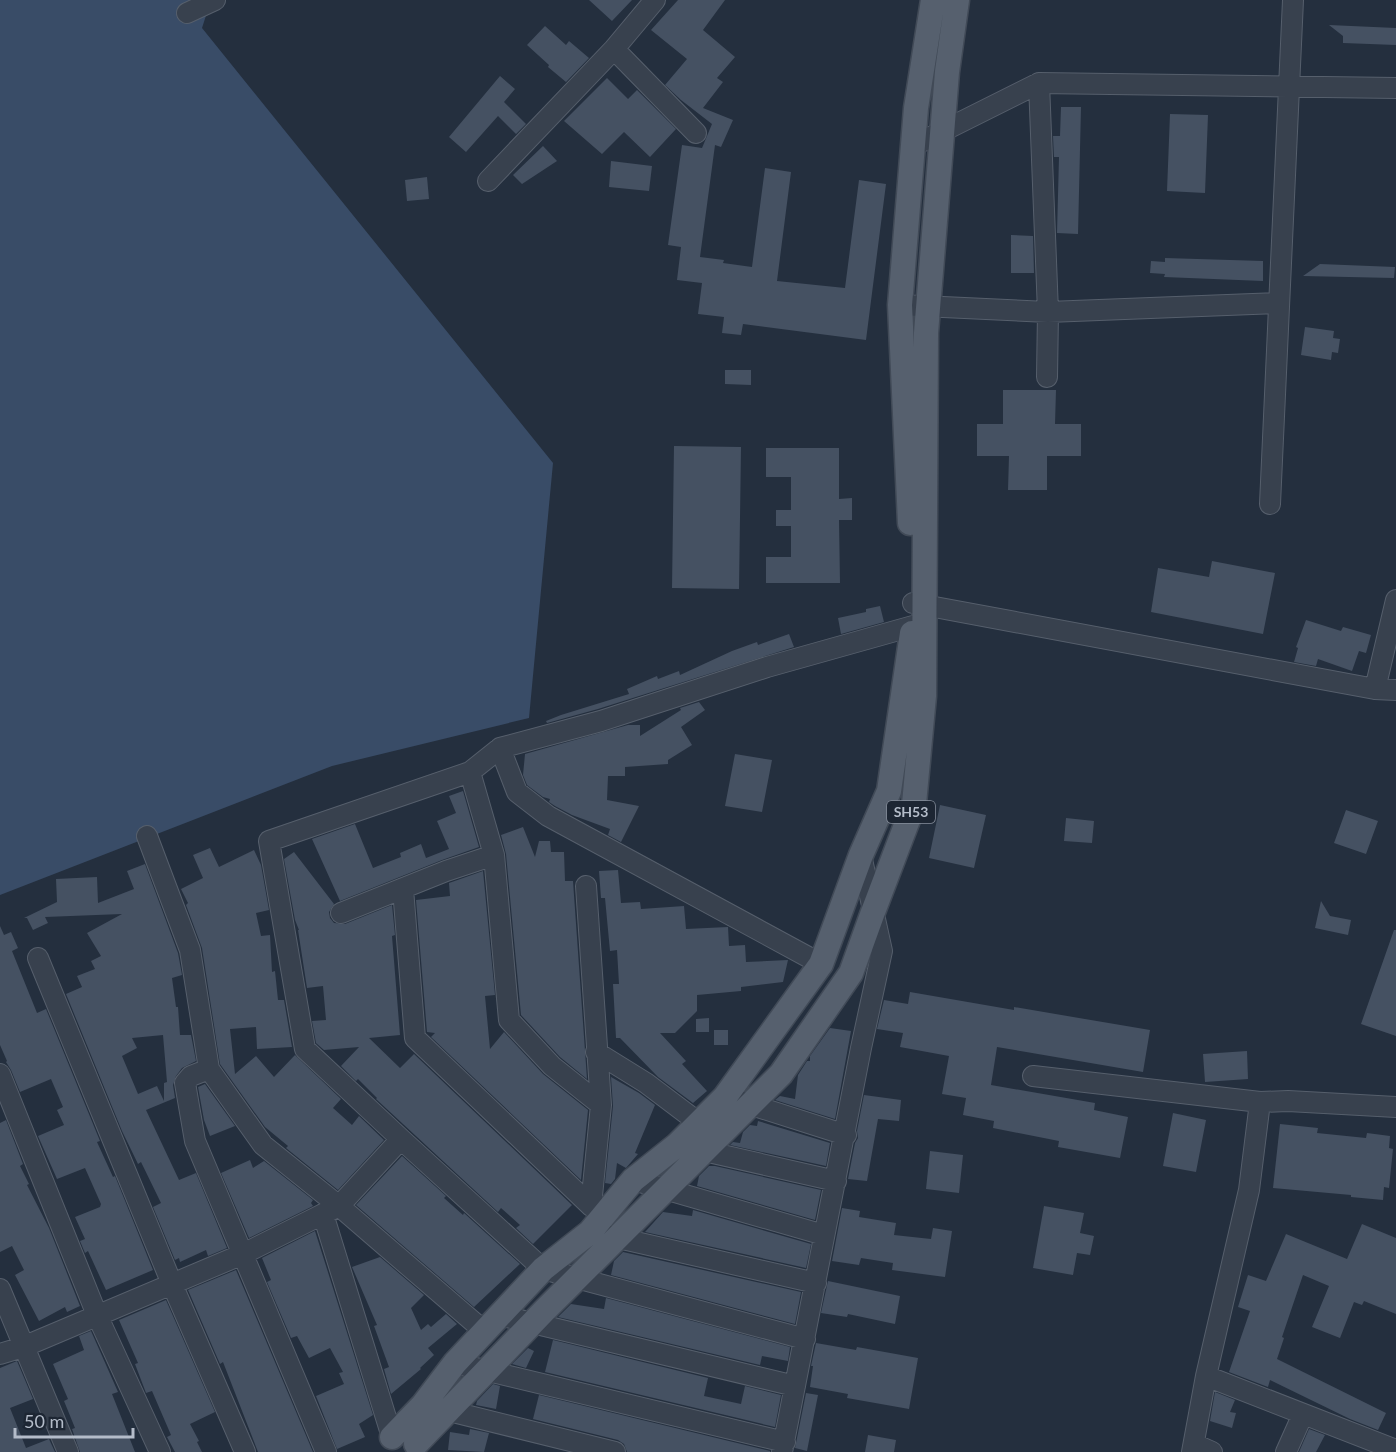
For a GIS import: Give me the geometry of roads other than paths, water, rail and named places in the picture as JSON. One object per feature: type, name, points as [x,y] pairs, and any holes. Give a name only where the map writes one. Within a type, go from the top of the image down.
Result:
[{"type":"main road","name":"SH53","points":[[418,1448],[448,1411],[532,1323],[781,1074],[850,973],[914,804],[924,696],[917,612],[900,304],[915,145],[916,108],[933,0]]},
{"type":"main road","name":"SH53","points":[[385,1445],[423,1405],[455,1363],[543,1269],[633,1180],[677,1145],[725,1097],[821,964],[861,855],[889,791],[917,612],[926,333],[947,72],[957,0]]},
{"type":"main road","points":[[385,1445],[404,1437],[418,1448]]},
{"type":"street","points":[[187,13],[215,0]]},
{"type":"street","points":[[488,181],[614,49],[654,0]]},
{"type":"street","points":[[1270,504],[1293,0]]},
{"type":"street","points":[[614,49],[696,133]]},
{"type":"street","points":[[915,145],[1039,83],[1396,88]]},
{"type":"street","points":[[1039,83],[1048,312],[1047,377]]},
{"type":"street","points":[[900,304],[1048,312],[1279,303]]},
{"type":"street","points":[[1375,689],[1396,600]]},
{"type":"street","points":[[805,1339],[543,1269],[400,1139],[305,1049],[269,841],[470,772],[500,748],[601,721],[767,667],[917,612],[1375,689],[1396,690]]},
{"type":"street","points":[[500,748],[517,792],[548,816],[821,964]]},
{"type":"street","points":[[470,772],[494,855],[509,1020],[552,1066],[601,1105]]},
{"type":"street","points":[[147,836],[190,950],[209,1069],[263,1146],[331,1210],[491,1323],[532,1323],[795,1386]]},
{"type":"street","points":[[341,913],[446,871],[494,855]]},
{"type":"street","points":[[455,1363],[784,1447],[824,1235],[882,951],[861,855]]},
{"type":"street","points":[[586,886],[601,1105],[595,1217]]},
{"type":"street","points":[[403,889],[415,1038],[617,1238],[816,1283]]},
{"type":"street","points":[[38,958],[172,1284],[245,1452]]},
{"type":"street","points":[[596,1052],[646,1083],[699,1124]]},
{"type":"street","points":[[209,1069],[191,1076],[184,1083],[195,1140],[326,1452]]},
{"type":"street","points":[[0,1074],[97,1315],[160,1452]]},
{"type":"street","points":[[1032,1076],[1260,1102],[1288,1101],[1396,1107]]},
{"type":"street","points":[[725,1097],[846,1135]]},
{"type":"street","points":[[1212,1452],[1193,1448],[1206,1376],[1250,1190],[1260,1102]]},
{"type":"street","points":[[0,1354],[23,1347],[243,1254],[331,1210],[400,1139]]},
{"type":"street","points":[[677,1145],[836,1181]]},
{"type":"street","points":[[633,1180],[824,1235]]},
{"type":"street","points":[[331,1210],[385,1445]]},
{"type":"street","points":[[0,1289],[68,1452]]},
{"type":"street","points":[[1206,1376],[1396,1450]]},
{"type":"street","points":[[423,1405],[615,1452]]},
{"type":"street","points":[[1286,1452],[1303,1414]]},
{"type":"water","points":[[0,0],[211,0],[202,28],[553,463],[529,718],[332,766],[0,895]]}]
